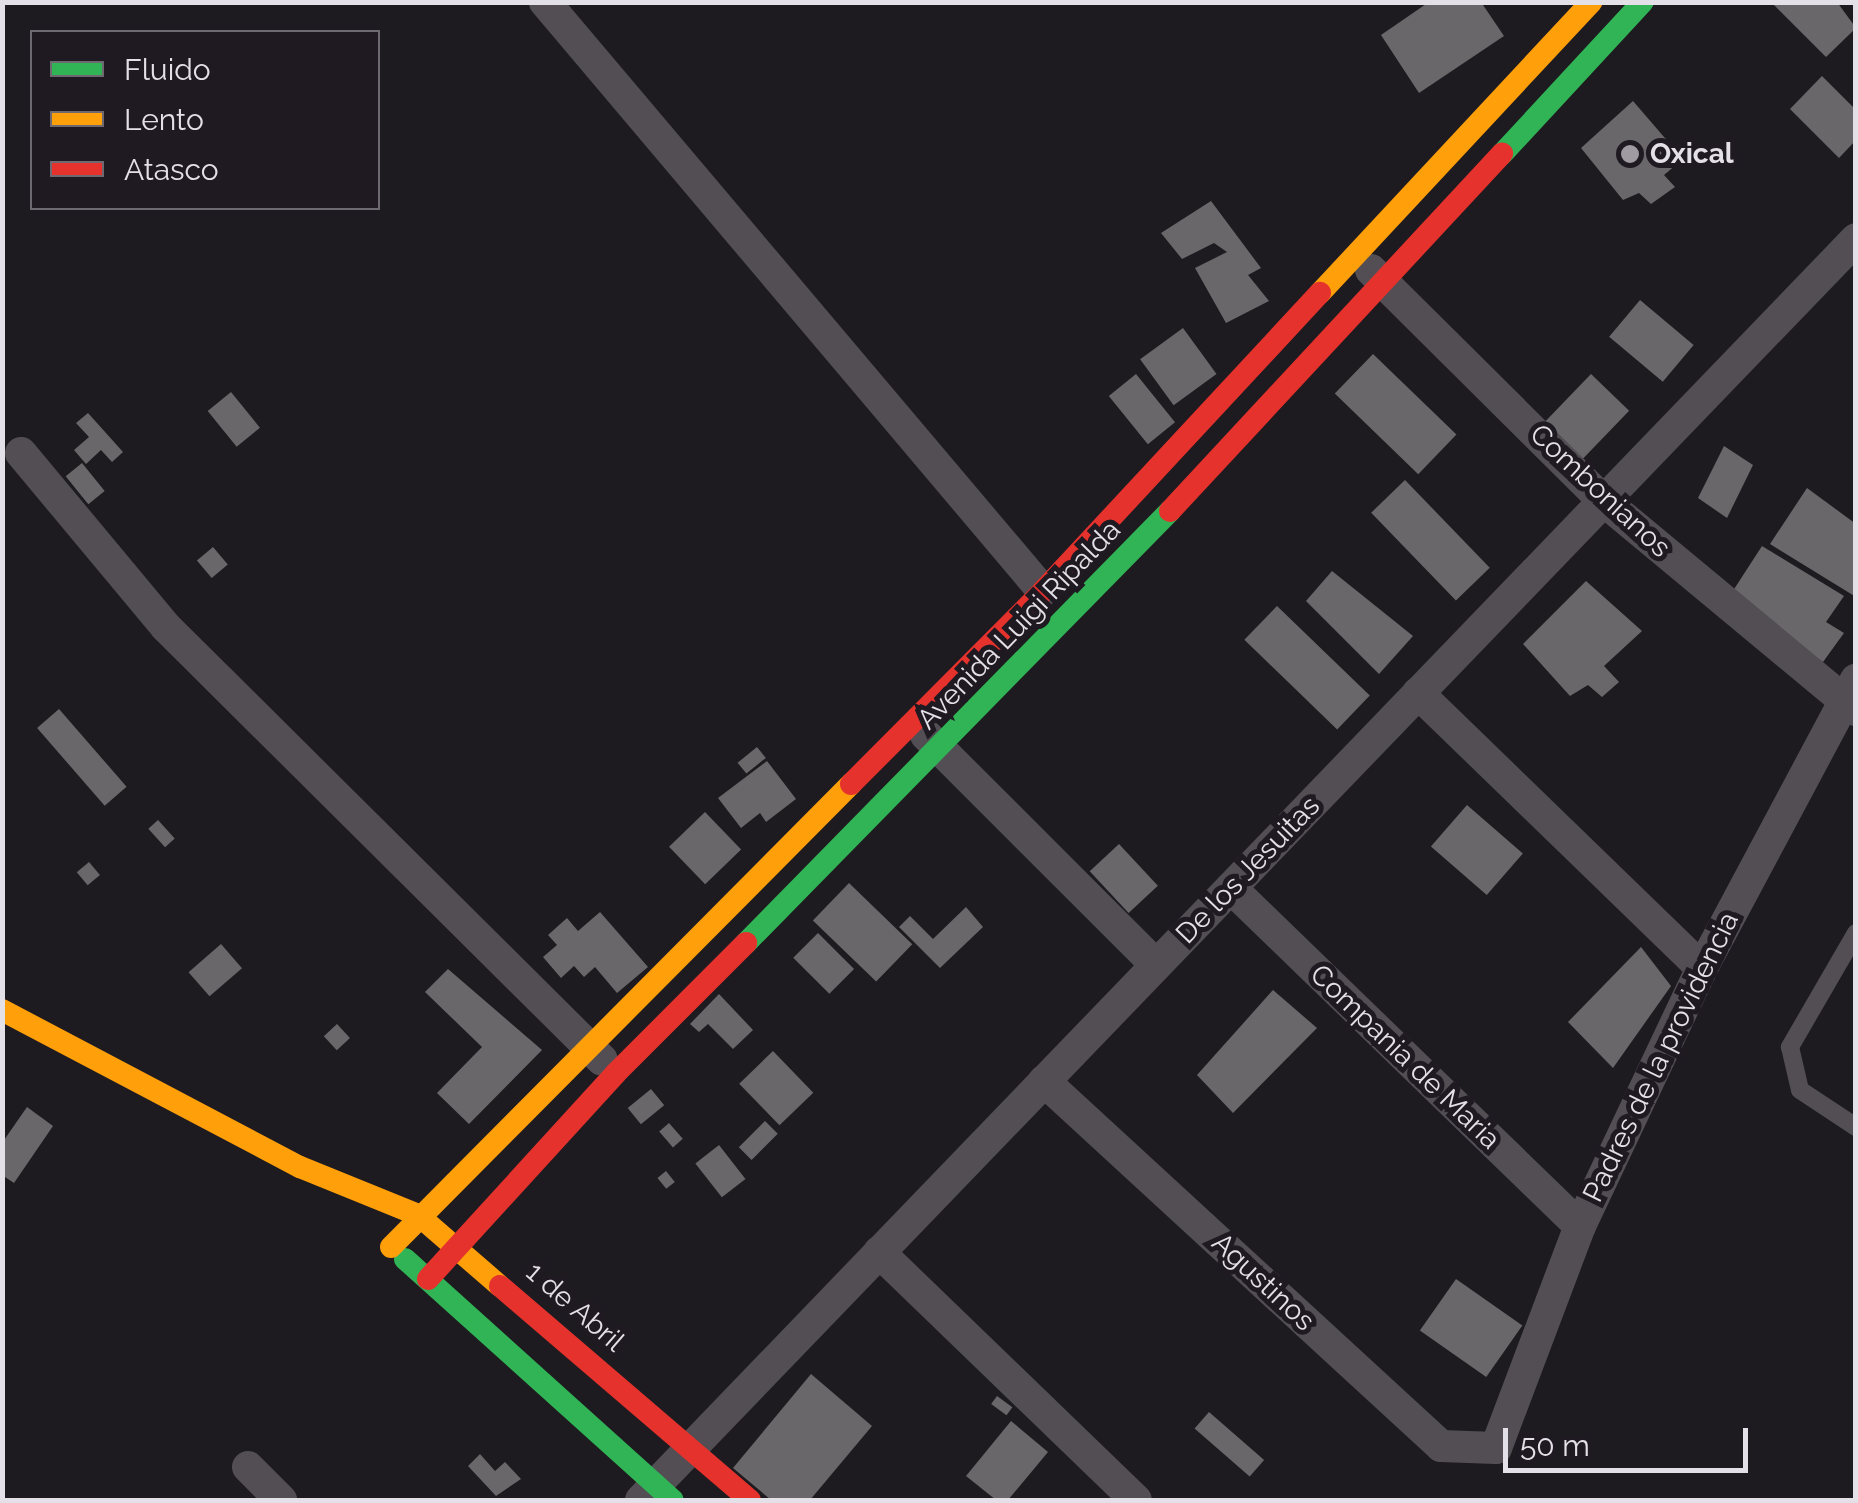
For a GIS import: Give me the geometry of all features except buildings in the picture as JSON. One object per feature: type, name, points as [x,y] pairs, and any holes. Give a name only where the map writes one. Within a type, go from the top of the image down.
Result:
[{"type":"street","points":[[545,2],[1043,591]]},
{"type":"street","name":"Avenida Luigi Ripalda","points":[[392,1247],[418,1215],[1043,591],[1357,258],[1591,2]]},
{"type":"street","name":"Avenida Luigi Ripalda","points":[[428,1279],[616,1073],[939,749],[1386,284],[1643,2]]},
{"type":"street","name":"De los Jesuitas","points":[[656,1495],[690,1449],[1856,239]]},
{"type":"street","name":"Combonianos","points":[[1357,258],[1604,501],[1851,697]]},
{"type":"street","points":[[21,453],[166,627],[616,1073]]},
{"type":"street","points":[[1418,693],[1702,968]]},
{"type":"street","name":"Padres de la providencia","points":[[1496,1448],[1580,1226],[1702,968],[1851,697]]},
{"type":"street","points":[[912,722],[1156,966]]},
{"type":"street","name":"Compania de Maria","points":[[1231,888],[1580,1226]]},
{"type":"street","name":"1 de Abril","points":[[2,1010],[300,1167],[418,1215],[458,1244],[750,1500]]},
{"type":"street","name":"Agustinos","points":[[1044,1081],[1441,1446],[1496,1448]]},
{"type":"street","points":[[344,1183],[392,1247],[656,1495]]},
{"type":"street","points":[[879,1252],[1136,1500]]},
{"type":"street","points":[[248,1467],[281,1500]]},
{"type":"lane","points":[[1856,934],[1792,1034],[1790,1047],[1800,1090],[1856,1127]]},
{"type":"traffic: fast","points":[[1502,154],[1643,2]]},
{"type":"traffic: fast","points":[[746,943],[1170,511]]},
{"type":"traffic: fast","points":[[405,1259],[673,1500]]},
{"type":"traffic: slow","points":[[1320,293],[1591,2]]},
{"type":"traffic: slow","points":[[391,1247],[851,784]]},
{"type":"traffic: slow","points":[[2,1010],[300,1167],[418,1215],[500,1286]]},
{"type":"traffic: jam","points":[[1170,511],[1502,154]]},
{"type":"traffic: jam","points":[[851,784],[1043,591],[1320,293]]},
{"type":"traffic: jam","points":[[428,1279],[616,1073],[746,943]]},
{"type":"traffic: jam","points":[[500,1286],[750,1500]]},
{"type":"place","name":"Oxical","points":[[1630,154]]}]
